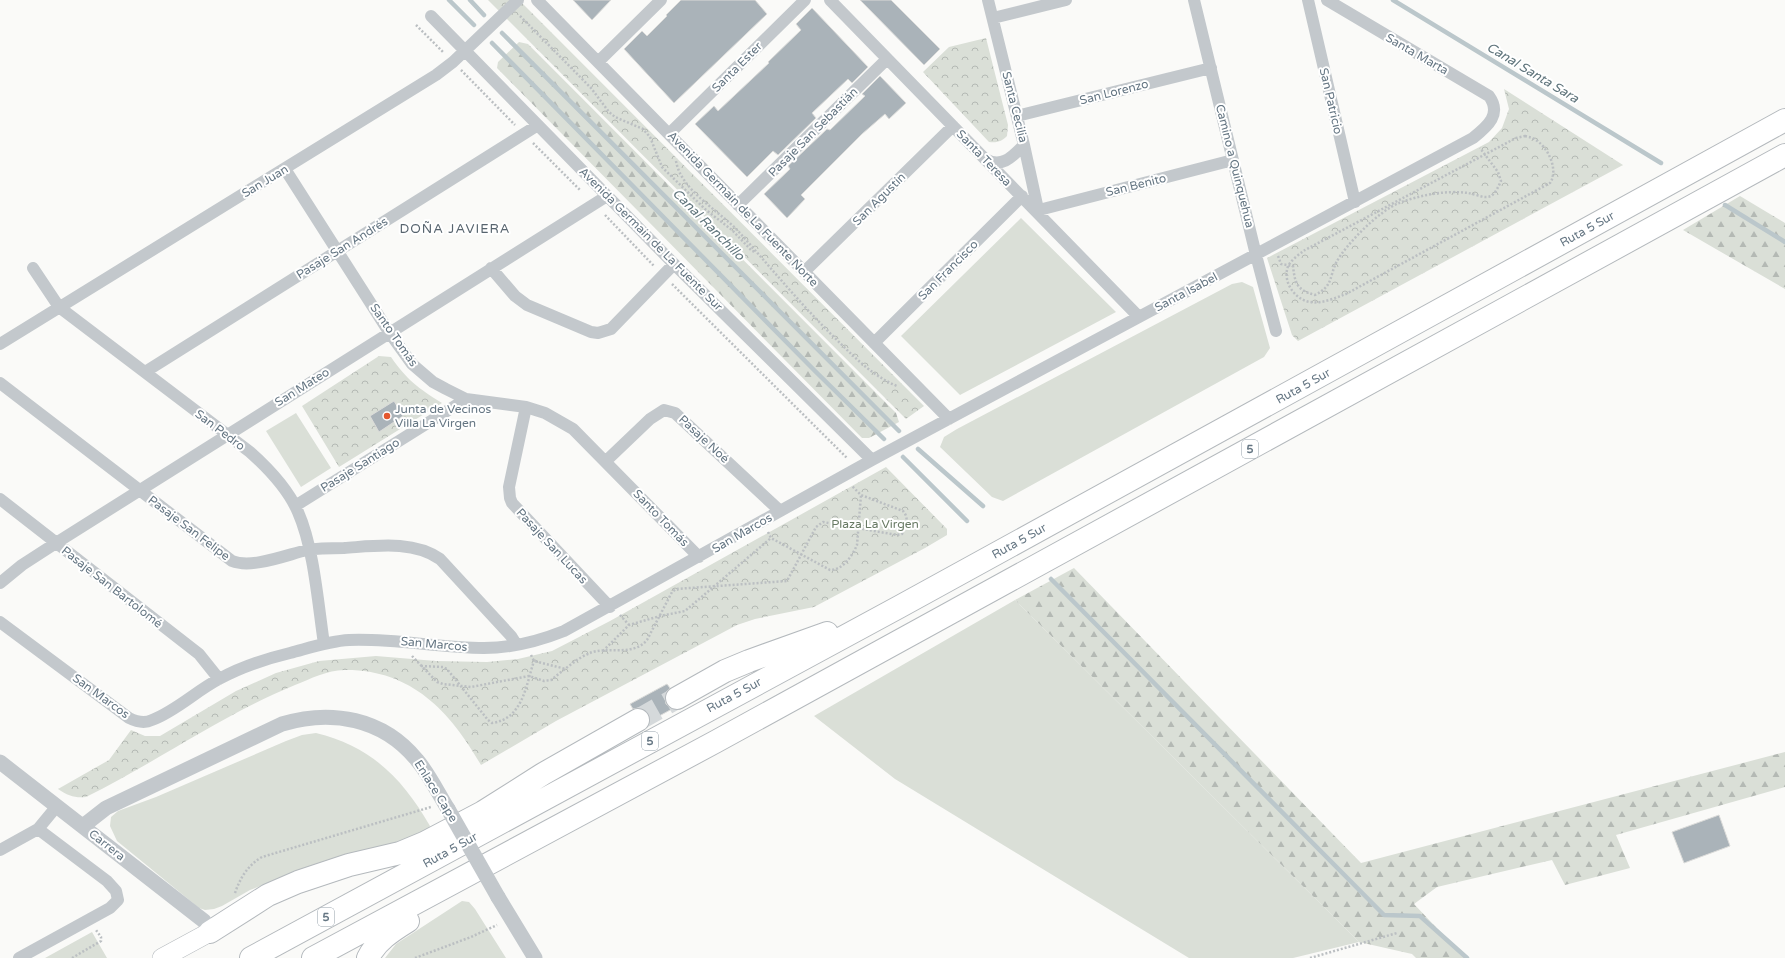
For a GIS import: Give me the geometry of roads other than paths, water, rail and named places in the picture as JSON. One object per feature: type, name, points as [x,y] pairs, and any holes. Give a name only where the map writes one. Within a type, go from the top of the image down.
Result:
[{"type":"highway","name":"Ruta 5 Sur","points":[[251,958],[899,607],[1785,120]]},
{"type":"highway","name":"5","points":[[313,958],[715,742],[1785,155]]},
{"type":"highway","points":[[678,698],[725,671],[749,661],[899,607]]},
{"type":"highway","points":[[210,932],[268,895],[298,882],[349,865],[400,853],[438,836],[494,806],[543,774],[638,720]]},
{"type":"highway","points":[[368,958],[370,953],[382,938],[392,930],[495,870],[518,847]]},
{"type":"main road","points":[[162,958],[210,932]]},
{"type":"street","name":"San Juan","points":[[0,344],[59,306],[285,169],[436,74],[466,51],[518,0]]},
{"type":"street","name":"Avenida Germaín de La Fuente Norte","points":[[537,0],[949,419]]},
{"type":"street","points":[[598,62],[661,0]]},
{"type":"street","name":"Santa Ester","points":[[669,134],[806,0]]},
{"type":"street","name":"Santa Teresa","points":[[830,0],[985,159],[1039,212],[1139,317]]},
{"type":"street","name":"Santa Cecilia","points":[[988,0],[1024,144],[1039,212]]},
{"type":"street","points":[[993,18],[1066,0]]},
{"type":"street","name":"Camino a Quinquehua","points":[[1194,0],[1276,331]]},
{"type":"street","name":"San Patricio","points":[[1308,0],[1355,202]]},
{"type":"street","name":"Santa Marta","points":[[1326,0],[1489,96],[1494,102],[1494,115]]},
{"type":"street","name":"Avenida Germaín de La Fuente Sur","points":[[431,16],[674,264],[872,460]]},
{"type":"street","name":"Pasaje San Sebastián","points":[[738,205],[887,59]]},
{"type":"street","name":"San Lorenzo","points":[[1017,116],[1211,68]]},
{"type":"street","name":"Santa Isabel","points":[[872,460],[1473,138],[1488,125],[1494,115]]},
{"type":"street","name":"Pasaje San Andrés","points":[[145,372],[538,125]]},
{"type":"street","name":"San Agustín","points":[[804,272],[953,126]]},
{"type":"street","points":[[985,159],[991,163],[1005,161],[1011,158],[1024,144]]},
{"type":"street","name":"San Benito","points":[[1039,212],[1233,160]]},
{"type":"street","name":"Santo Tomás","points":[[285,169],[390,332],[412,364],[421,374],[439,386],[466,398],[526,407],[545,414],[573,429],[699,557]]},
{"type":"street","name":"San Mateo","points":[[0,583],[22,565],[139,490],[607,196]]},
{"type":"street","name":"San Francisco","points":[[874,344],[1022,196]]},
{"type":"street","points":[[491,268],[515,296],[527,305],[591,332],[598,333],[611,329],[674,264]]},
{"type":"street","name":"San Pedro","points":[[33,268],[59,306],[227,434],[269,469],[295,506],[301,519],[309,550],[324,644]]},
{"type":"street","name":"Pasaje San Felipe","points":[[0,383],[232,561],[240,564],[250,564],[309,550],[393,546],[422,550],[440,559],[511,636],[516,644]]},
{"type":"street","name":"Pasaje Santiago","points":[[295,506],[466,398]]},
{"type":"street","name":"Pasaje San Lucas","points":[[526,407],[509,487],[512,503],[614,610]]},
{"type":"street","name":"Pasaje Noé","points":[[606,461],[650,419],[664,410],[675,413],[780,511]]},
{"type":"street","name":"San Marcos","points":[[0,622],[136,721],[142,723],[152,720],[219,679],[265,659],[324,644],[349,640],[406,641],[484,648],[534,642],[559,634],[614,610],[699,557],[872,460]]},
{"type":"street","name":"Pasaje San Bartolomé","points":[[0,499],[199,654],[219,679]]},
{"type":"street","name":"Enlace Cape","points":[[83,826],[106,808],[282,724],[296,720],[318,717],[340,717],[354,720],[369,725],[395,740],[417,760],[446,806],[535,958]]},
{"type":"street","name":"Carrera","points":[[0,762],[204,921],[210,932]]},
{"type":"street","points":[[0,850],[38,829],[57,806]]},
{"type":"street","points":[[19,958],[110,908],[118,900],[116,891],[107,881],[38,829]]},
{"type":"waterway","points":[[449,0],[474,25]]},
{"type":"waterway","name":"Canal Ranchillo","points":[[470,0],[484,15]]},
{"type":"waterway","name":"Canal Santa Sara","points":[[1393,0],[1661,163]]},
{"type":"waterway","name":"Canal Ranchillo","points":[[502,33],[899,431]]},
{"type":"waterway","points":[[492,43],[884,439]]},
{"type":"waterway","name":"Canal Santa Sara","points":[[1725,205],[1785,242]]},
{"type":"waterway","name":"Canal Ranchillo","points":[[918,449],[983,506]]},
{"type":"waterway","points":[[903,457],[967,521]]},
{"type":"waterway","points":[[1051,579],[1384,915],[1420,916],[1467,958]]},
{"type":"tunnel","points":[[638,720],[677,698]]},
{"type":"place","name":"Junta de Vecinos Villa La Virgen","points":[[387,416]]},
{"type":"district","name":"DOÑA JAVIERA","points":[[455,228]]},
{"type":"park label","name":"Plaza La Virgen","points":[[875,524]]}]
